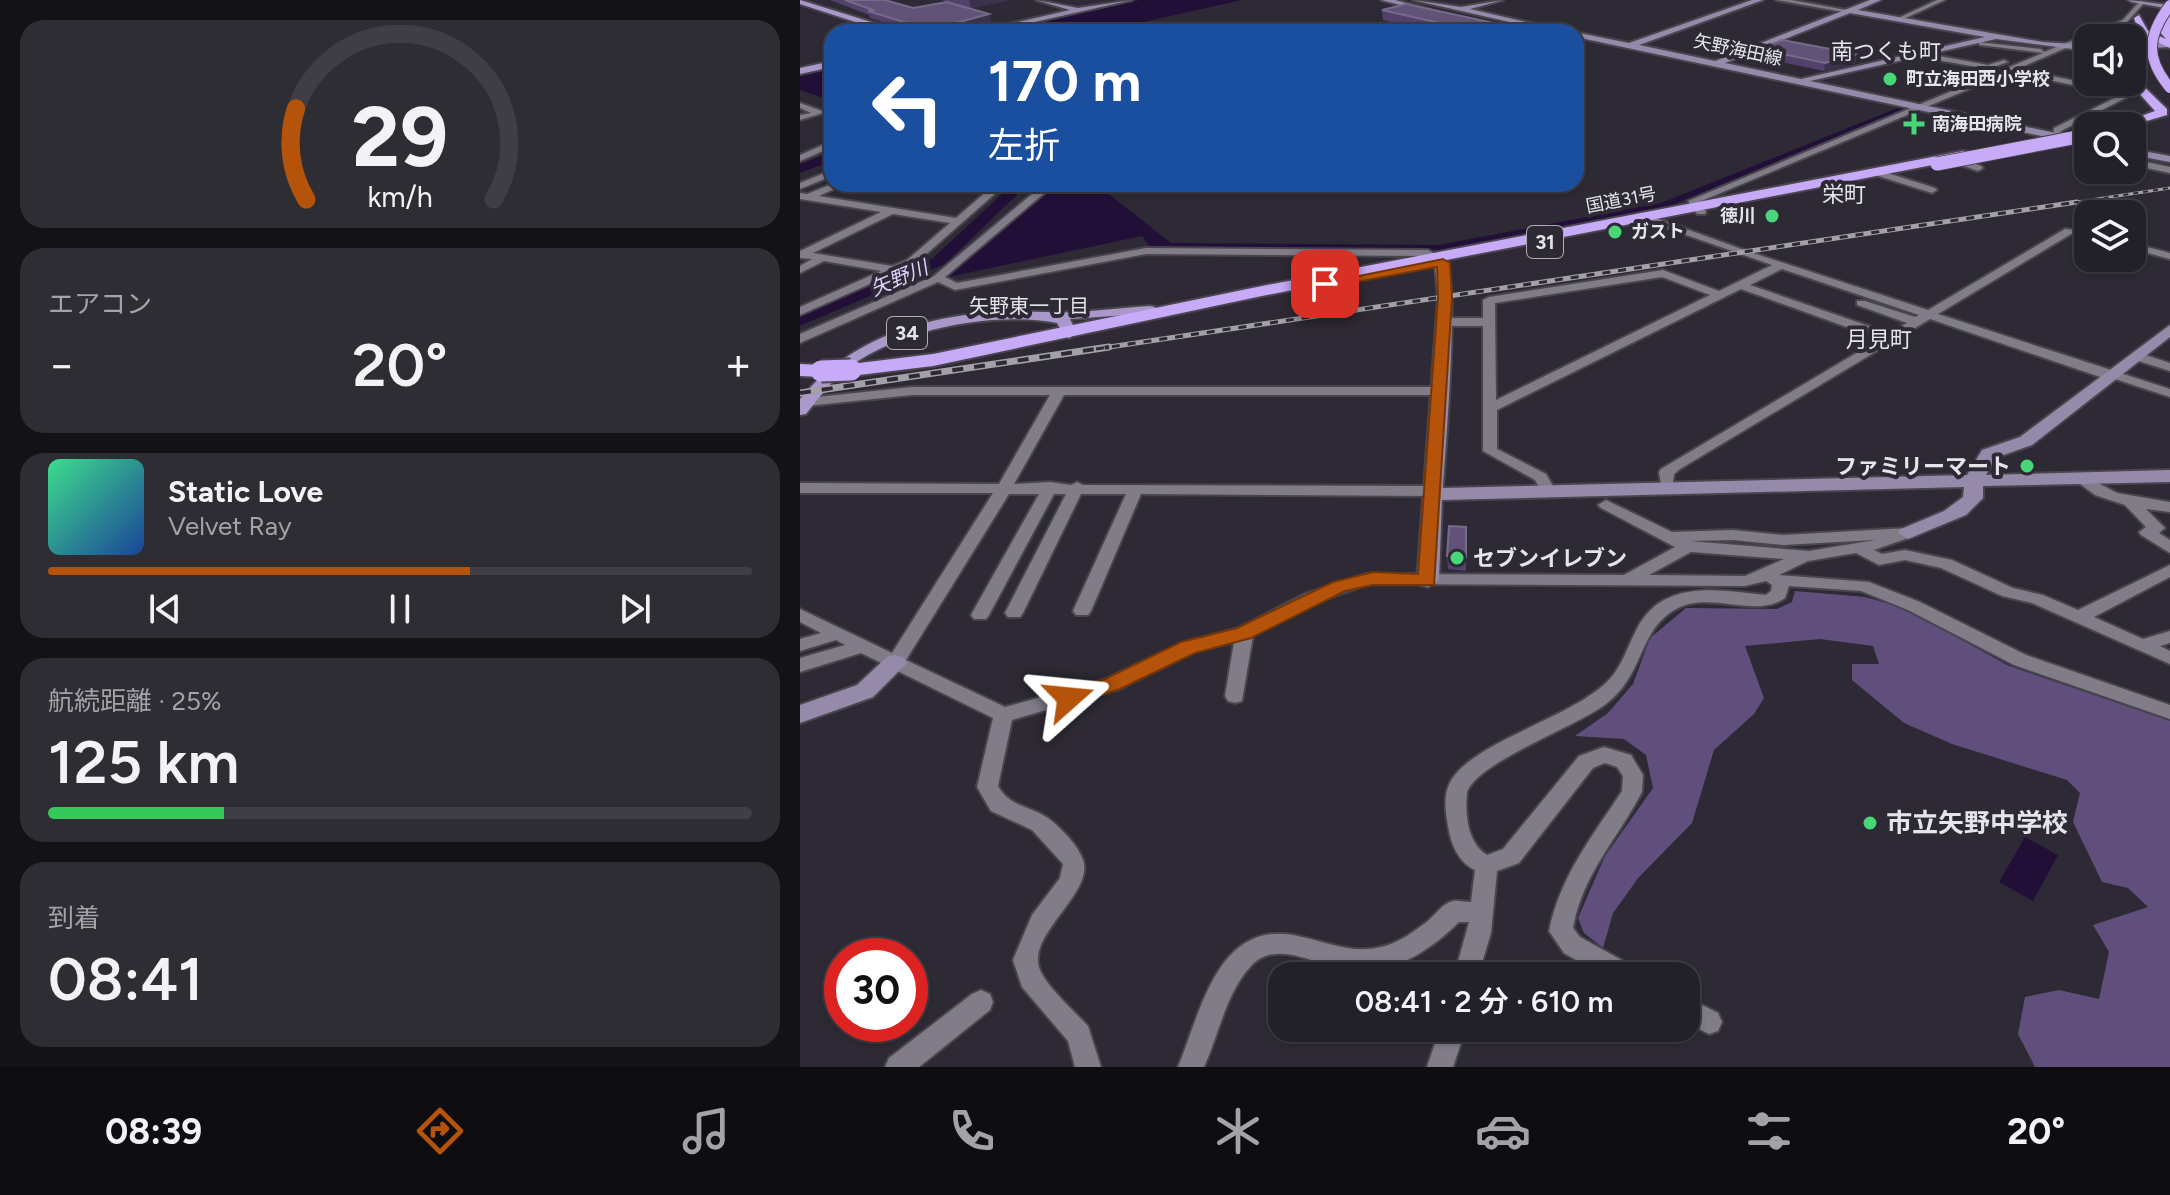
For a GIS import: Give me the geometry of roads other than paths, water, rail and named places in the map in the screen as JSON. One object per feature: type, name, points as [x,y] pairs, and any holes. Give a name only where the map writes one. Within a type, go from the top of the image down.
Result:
[{"type":"highway","points":[[2154,0],[2142,19],[2133,61],[2143,83],[2169,113]]},
{"type":"highway","points":[[2135,24],[2163,0]]},
{"type":"highway","points":[[2170,6],[2152,27],[2150,43],[2152,65],[2170,87]]},
{"type":"highway","points":[[2170,17],[2164,31],[2170,43]]},
{"type":"highway","points":[[2142,19],[2144,33],[2170,43]]},
{"type":"highway","points":[[2150,43],[2145,54],[2147,73],[2169,113]]},
{"type":"highway","points":[[2141,96],[2169,113]]},
{"type":"highway","points":[[2146,120],[2169,113]]},
{"type":"highway","name":"国道31号","points":[[800,370],[851,370],[933,360],[1656,221],[1705,205],[1825,187],[2057,136],[2074,137]]},
{"type":"highway","points":[[1881,175],[2074,140]]},
{"type":"highway","name":"国道31号","points":[[1069,333],[1257,292],[1441,261],[1705,205],[1881,175],[1971,166],[2074,141]]},
{"type":"main road","points":[[800,4],[859,24]]},
{"type":"main road","points":[[800,4],[867,24]]},
{"type":"main road","points":[[800,70],[824,65]]},
{"type":"main road","name":"34","points":[[803,406],[841,366],[901,335],[961,320],[1132,314],[1257,292]]},
{"type":"main road","points":[[1039,317],[1063,320],[1069,333]]},
{"type":"street","points":[[1040,0],[1079,10]]},
{"type":"street","points":[[1015,24],[1128,0]]},
{"type":"street","points":[[1385,0],[1492,24]]},
{"type":"street","points":[[1417,0],[1527,24]]},
{"type":"street","points":[[1445,14],[1499,0]]},
{"type":"street","points":[[1615,51],[1759,0]]},
{"type":"street","points":[[1779,0],[1994,38],[2033,53]]},
{"type":"street","points":[[1702,70],[1877,0]]},
{"type":"street","points":[[1897,20],[1942,0]]},
{"type":"street","points":[[2050,0],[2068,0]]},
{"type":"street","points":[[2132,0],[2170,6]]},
{"type":"street","points":[[2131,24],[2142,2]]},
{"type":"street","name":"矢野海田線","points":[[1584,36],[2057,136]]},
{"type":"street","points":[[1782,87],[1797,81],[1994,38]]},
{"type":"street","points":[[1980,43],[2033,53]]},
{"type":"street","points":[[2150,43],[2159,72],[2170,87]]},
{"type":"street","points":[[2146,44],[2170,43]]},
{"type":"street","name":"矢野海田線","points":[[1584,44],[1782,87],[1892,101]]},
{"type":"street","points":[[1705,205],[1913,105],[2033,53],[2074,44]]},
{"type":"street","points":[[2061,47],[2074,47]]},
{"type":"street","points":[[1948,50],[2074,80]]},
{"type":"street","points":[[1923,55],[1988,67],[2007,65]]},
{"type":"street","points":[[2159,72],[2170,72]]},
{"type":"street","points":[[2057,136],[2057,130],[2130,96]]},
{"type":"street","points":[[800,105],[819,113],[800,118]]},
{"type":"street","points":[[800,124],[821,123]]},
{"type":"street","points":[[800,158],[824,148]]},
{"type":"street","points":[[2146,155],[2170,159]]},
{"type":"street","points":[[2146,165],[2170,170]]},
{"type":"street","points":[[1881,175],[1932,190]]},
{"type":"street","points":[[800,186],[824,176]]},
{"type":"street","points":[[802,198],[824,190]]},
{"type":"street","points":[[800,311],[896,271],[992,192]]},
{"type":"street","points":[[800,339],[938,278],[1040,192]]},
{"type":"street","points":[[802,198],[958,221]]},
{"type":"street","points":[[801,255],[891,211]]},
{"type":"street","points":[[1656,221],[2170,393]]},
{"type":"street","points":[[1667,488],[1666,472],[1675,466],[2074,230]]},
{"type":"street","points":[[2146,250],[2170,256]]},
{"type":"street","points":[[938,278],[955,287],[1146,251],[1428,253],[1441,261],[1444,322],[1428,580]]},
{"type":"street","points":[[801,255],[896,271]]},
{"type":"street","points":[[800,270],[822,258]]},
{"type":"street","points":[[1490,408],[1781,265]]},
{"type":"street","points":[[1768,271],[1917,322]]},
{"type":"street","points":[[1548,491],[1541,477],[1490,451],[1489,300],[1663,273],[1720,295]]},
{"type":"street","points":[[1740,285],[1890,338]]},
{"type":"street","points":[[1444,322],[1489,322]]},
{"type":"street","points":[[1606,505],[1688,547],[1808,556],[1891,542],[1924,522],[1958,514],[1973,498],[1974,480],[1988,454],[2026,441],[2136,356],[2166,337]]},
{"type":"street","points":[[2136,356],[2170,367]]},
{"type":"street","points":[[800,714],[865,691],[895,663],[1005,487],[1060,390]]},
{"type":"street","points":[[803,406],[878,393],[1440,391]]},
{"type":"street","points":[[800,488],[1077,487],[1434,492],[2170,476]]},
{"type":"street","points":[[2081,478],[2092,490],[2131,503],[2170,507]]},
{"type":"street","points":[[980,615],[1050,487]]},
{"type":"street","points":[[1014,613],[1077,487]]},
{"type":"street","points":[[1082,611],[1136,488]]},
{"type":"street","points":[[2131,503],[2157,528],[2147,532],[2170,548]]},
{"type":"street","points":[[1672,537],[1733,535],[1783,540],[1908,533]]},
{"type":"street","points":[[1624,582],[1688,547]]},
{"type":"street","points":[[1861,549],[1879,560],[1905,555],[1946,564],[2170,658]]},
{"type":"street","points":[[1760,579],[1808,556]]},
{"type":"street","points":[[2078,618],[2169,571]]},
{"type":"street","points":[[800,615],[1003,715],[1112,684],[1188,647],[1244,633],[1292,607],[1350,583],[1373,579],[1624,582],[1760,579],[1845,583],[1873,589],[1914,606],[2020,660],[2170,712]]},
{"type":"street","points":[[1602,962],[1572,945],[1561,931],[1564,907],[1575,878],[1632,792],[1633,775],[1624,761],[1604,755],[1586,762],[1511,856],[1487,865],[1471,857],[1462,844],[1457,805],[1462,781],[1495,757],[1601,698],[1617,685],[1627,668],[1640,629],[1666,606],[1689,598],[1769,601],[1779,594],[1781,581]]},
{"type":"street","points":[[1235,696],[1244,633]]},
{"type":"street","points":[[800,645],[837,634]]},
{"type":"street","points":[[2141,646],[2170,637]]},
{"type":"street","points":[[800,665],[861,646]]},
{"type":"street","points":[[1003,715],[987,787],[998,805],[1040,824],[1069,853],[1074,864],[1071,881],[1040,922],[1025,960],[1031,979],[1079,1035],[1088,1067]]},
{"type":"street","points":[[1470,962],[1482,913],[1487,865]]},
{"type":"street","points":[[1191,1067],[1225,989],[1245,954],[1264,945],[1283,945],[1358,961],[1409,947],[1454,911],[1482,913]]},
{"type":"street","points":[[898,1067],[981,1002]]},
{"type":"street","points":[[1700,1017],[1709,1022]]},
{"type":"street","points":[[1440,1067],[1448,1042]]},
{"type":"waterway","points":[[1782,41],[1847,15]]},
{"type":"waterway","points":[[1736,65],[1729,62],[1763,49]]},
{"type":"waterway","points":[[1775,74],[1800,79]]},
{"type":"waterway","points":[[1821,83],[1914,103]]},
{"type":"waterway","points":[[800,169],[824,159]]},
{"type":"waterway","name":"矢野川","points":[[800,321],[865,290],[939,261],[1012,192]]},
{"type":"railway","points":[[2064,204],[2170,188]]},
{"type":"railway","points":[[1096,349],[2074,202]]},
{"type":"railway","points":[[800,393],[1109,347]]},
{"type":"place","name":"町立海田西小学校","points":[[1890,79]]},
{"type":"place","name":"南海田病院","points":[[1914,124]]},
{"type":"place","name":"徳川","points":[[1772,216]]},
{"type":"place","name":"ガスト","points":[[1615,232]]},
{"type":"place","name":"ファミリーマート","points":[[2027,466]]},
{"type":"place","name":"セブンイレブン","points":[[1457,558]]},
{"type":"place","name":"市立矢野中学校","points":[[1870,823]]},
{"type":"district","name":"南つくも町","points":[[1886,51]]},
{"type":"district","name":"栄町","points":[[1844,194]]},
{"type":"district","name":"矢野東一丁目","points":[[1029,306]]},
{"type":"district","name":"月見町","points":[[1879,339]]}]
